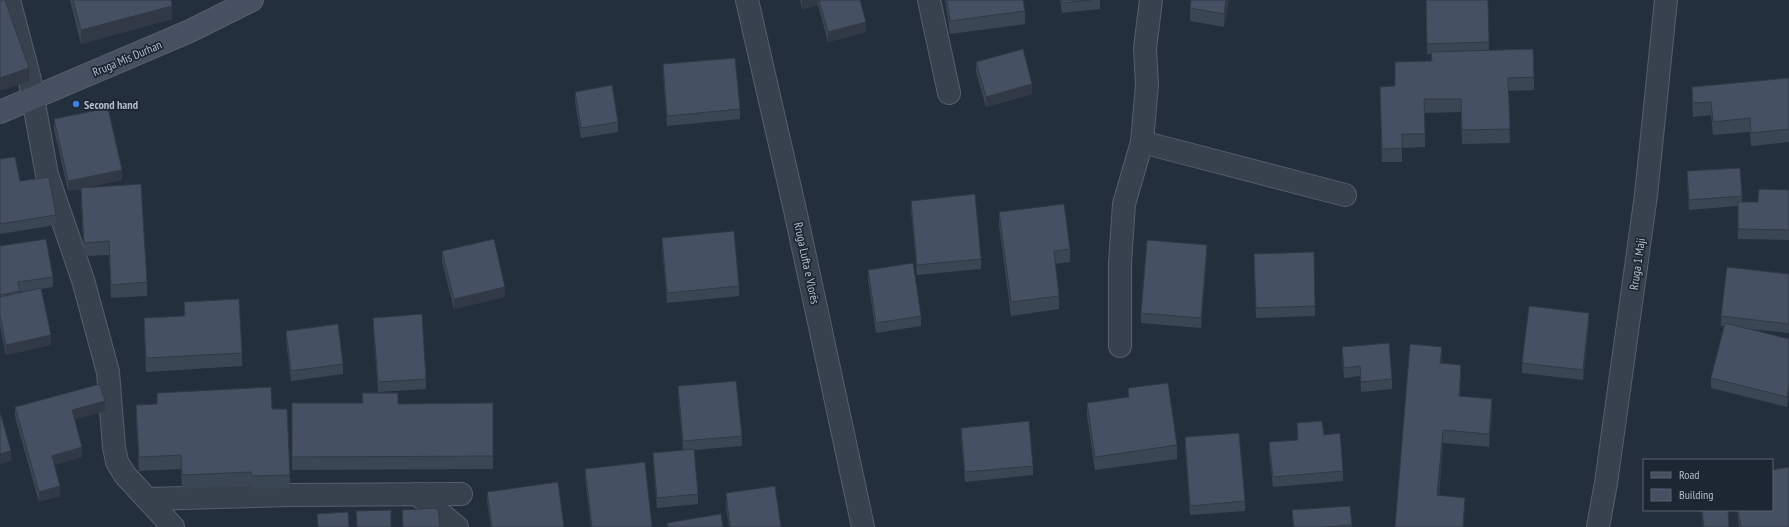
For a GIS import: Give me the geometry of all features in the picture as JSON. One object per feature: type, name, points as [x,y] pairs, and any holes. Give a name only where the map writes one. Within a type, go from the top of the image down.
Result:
[{"type":"street","points":[[10,0],[29,76],[47,175],[83,280],[108,372],[114,446],[117,462],[124,474],[173,527]]},
{"type":"street","name":"Rruga Mis Durhan","points":[[0,112],[190,31],[252,0]]},
{"type":"street","name":"Rruga Lufta e Vlorës","points":[[747,0],[793,202],[863,527]]},
{"type":"street","points":[[929,0],[949,93]]},
{"type":"street","points":[[1120,346],[1120,263],[1124,204],[1142,142],[1147,85],[1145,48],[1151,0]]},
{"type":"street","name":"Rruga 1 Maji","points":[[1598,527],[1606,483],[1646,195],[1666,0]]},
{"type":"street","points":[[1142,142],[1345,196]]},
{"type":"street","points":[[417,494],[457,527]]},
{"type":"street","points":[[147,499],[291,495],[461,494]]},
{"type":"building","points":[[0,0],[5,0],[29,68],[0,78]]},
{"type":"building","points":[[73,0],[171,0],[172,6],[81,30]]},
{"type":"building","points":[[819,0],[860,0],[866,22],[828,32]]},
{"type":"building","points":[[947,0],[1023,0],[1025,11],[950,21]]},
{"type":"building","points":[[1061,0],[1091,0],[1062,3]]},
{"type":"building","points":[[1191,0],[1226,0],[1224,14],[1190,8]]},
{"type":"building","points":[[1426,0],[1488,0],[1489,42],[1427,44]]},
{"type":"building","points":[[1023,49],[1032,84],[986,97],[976,62]]},
{"type":"building","points":[[1533,49],[1534,77],[1508,78],[1510,129],[1462,130],[1461,99],[1424,99],[1425,134],[1402,134],[1402,148],[1382,149],[1380,87],[1395,86],[1395,62],[1432,61],[1431,52]]},
{"type":"building","points":[[735,58],[740,109],[667,116],[663,64]]},
{"type":"building","points":[[1789,78],[1789,129],[1751,133],[1750,118],[1713,122],[1711,102],[1693,103],[1692,87]]},
{"type":"building","points":[[612,85],[618,122],[581,128],[575,92]]},
{"type":"building","points":[[108,108],[122,170],[68,181],[54,119]]},
{"type":"building","points":[[15,157],[20,181],[49,177],[56,215],[0,224],[0,159]]},
{"type":"building","points":[[1740,168],[1742,196],[1689,200],[1687,171]]},
{"type":"building","points":[[141,184],[147,282],[111,285],[109,241],[84,243],[81,188]]},
{"type":"building","points":[[1759,189],[1789,190],[1789,230],[1738,229],[1738,202],[1758,202]]},
{"type":"building","points":[[975,194],[981,259],[917,265],[911,201]]},
{"type":"building","points":[[1064,204],[1070,249],[1054,251],[1059,296],[1011,302],[999,212]]},
{"type":"building","points":[[734,231],[739,286],[667,293],[662,238]]},
{"type":"building","points":[[46,239],[53,277],[18,282],[20,291],[0,295],[0,246]]},
{"type":"building","points":[[494,239],[505,287],[454,299],[442,251]]},
{"type":"building","points":[[1147,240],[1207,245],[1201,318],[1141,313]]},
{"type":"building","points":[[1314,252],[1315,306],[1256,308],[1254,254]]},
{"type":"building","points":[[913,263],[921,316],[876,323],[868,270]]},
{"type":"building","points":[[1727,267],[1789,274],[1789,324],[1721,316]]},
{"type":"building","points":[[41,288],[51,335],[6,345],[0,316],[0,297]]},
{"type":"building","points":[[239,299],[242,353],[146,358],[144,318],[185,316],[184,302]]},
{"type":"building","points":[[1529,306],[1589,313],[1583,370],[1522,363]]},
{"type":"building","points":[[422,314],[426,379],[378,382],[373,318]]},
{"type":"building","points":[[1725,323],[1789,339],[1789,386],[1787,397],[1711,378]]},
{"type":"building","points":[[338,324],[343,364],[291,371],[286,331]]},
{"type":"building","points":[[1389,343],[1392,379],[1361,382],[1360,366],[1344,368],[1342,347]]},
{"type":"building","points":[[1410,344],[1442,347],[1440,363],[1461,365],[1459,396],[1492,399],[1489,434],[1443,430],[1437,495],[1465,498],[1463,527],[1395,527]]},
{"type":"building","points":[[736,381],[742,436],[683,441],[678,386]]},
{"type":"building","points":[[1168,383],[1177,445],[1095,457],[1087,403],[1129,397],[1128,388]]},
{"type":"building","points":[[100,384],[105,401],[72,410],[82,447],[52,456],[60,486],[39,492],[15,407]]},
{"type":"building","points":[[271,387],[272,409],[287,409],[290,475],[252,476],[251,472],[182,475],[181,455],[139,457],[136,405],[157,404],[157,393]]},
{"type":"building","points":[[362,393],[398,393],[398,404],[493,403],[493,456],[292,457],[292,403],[363,403]]},
{"type":"building","points":[[0,412],[11,451],[0,454]]},
{"type":"building","points":[[1029,421],[1033,466],[965,472],[961,428]]},
{"type":"building","points":[[1322,421],[1324,435],[1340,433],[1343,471],[1273,477],[1269,442],[1298,440],[1297,423]]},
{"type":"building","points":[[1239,433],[1245,501],[1190,506],[1185,437]]},
{"type":"building","points":[[694,449],[698,494],[657,498],[653,453]]},
{"type":"building","points":[[645,462],[652,527],[592,527],[585,469]]},
{"type":"building","points":[[1789,467],[1789,527],[1741,527],[1738,511],[1773,511],[1773,470]]},
{"type":"building","points":[[558,482],[564,527],[492,527],[487,492]]},
{"type":"building","points":[[775,486],[781,527],[730,527],[726,493]]},
{"type":"building","points":[[1350,506],[1352,525],[1294,527],[1292,510]]},
{"type":"building","points":[[438,508],[440,527],[403,527],[402,510]]},
{"type":"building","points":[[391,510],[391,527],[357,527],[356,511]]},
{"type":"building","points":[[1702,511],[1728,511],[1729,527],[1704,527]]},
{"type":"building","points":[[348,512],[349,527],[318,527],[317,514]]},
{"type":"building","points":[[721,514],[723,527],[668,527],[667,523]]},
{"type":"place","name":"Second hand","points":[[76,104]]}]
